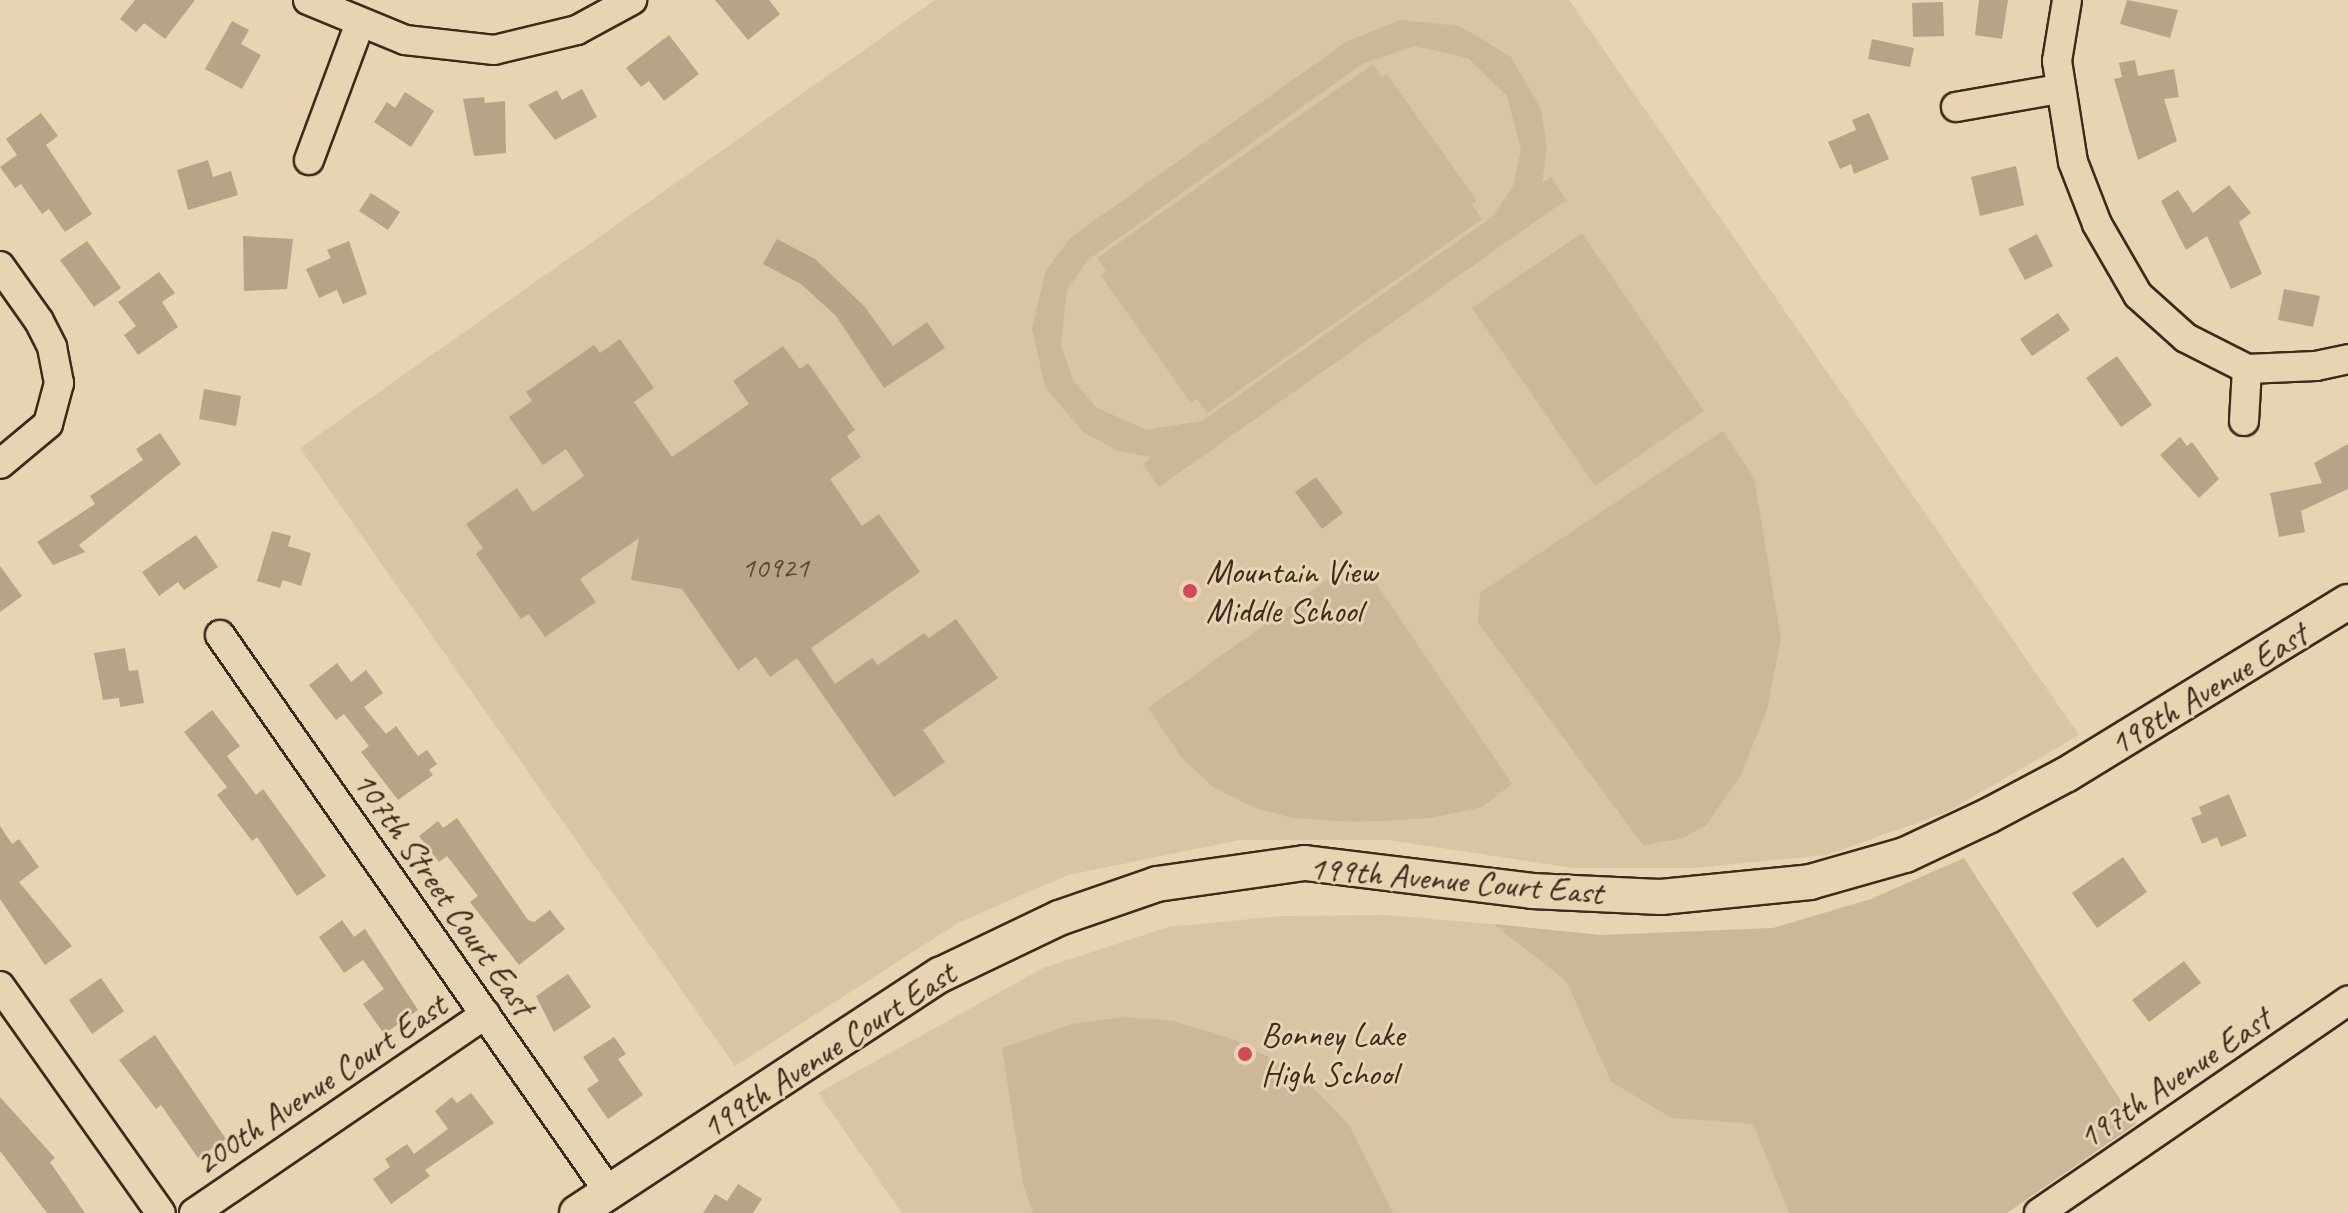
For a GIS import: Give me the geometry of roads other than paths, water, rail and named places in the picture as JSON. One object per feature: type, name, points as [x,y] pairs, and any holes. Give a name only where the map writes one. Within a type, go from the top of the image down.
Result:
[{"type":"main road","name":"198th Avenue East","points":[[2067,774],[2348,602]]},
{"type":"main road","name":"199th Avenue Court East","points":[[577,1213],[940,975],[1059,918],[1157,884],[1305,863],[1380,868],[1532,891],[1661,897],[1732,894],[1810,882],[1905,855],[2067,774]]},
{"type":"street","points":[[308,0],[405,40],[494,50],[577,30],[632,0]]},
{"type":"street","points":[[2067,0],[2059,37],[2059,89],[2078,174],[2097,224],[2138,295],[2186,338],[2247,369],[2316,366],[2348,359]]},
{"type":"street","points":[[309,160],[360,23]]},
{"type":"street","points":[[1956,107],[2059,89]]},
{"type":"street","points":[[0,266],[52,347],[59,383],[48,424],[0,464]]},
{"type":"street","points":[[2244,421],[2247,369]]},
{"type":"street","name":"107th Street Court East","points":[[220,635],[609,1192]]},
{"type":"street","points":[[0,986],[161,1213]]},
{"type":"street","name":"197th Avenue East","points":[[2039,1213],[2348,1001]]},
{"type":"street","name":"200th Avenue Court East","points":[[194,1213],[486,1014]]},
{"type":"place","name":"Mountain View Middle School","points":[[1190,591]]},
{"type":"place","name":"Bonney Lake High School","points":[[1245,1054]]}]
